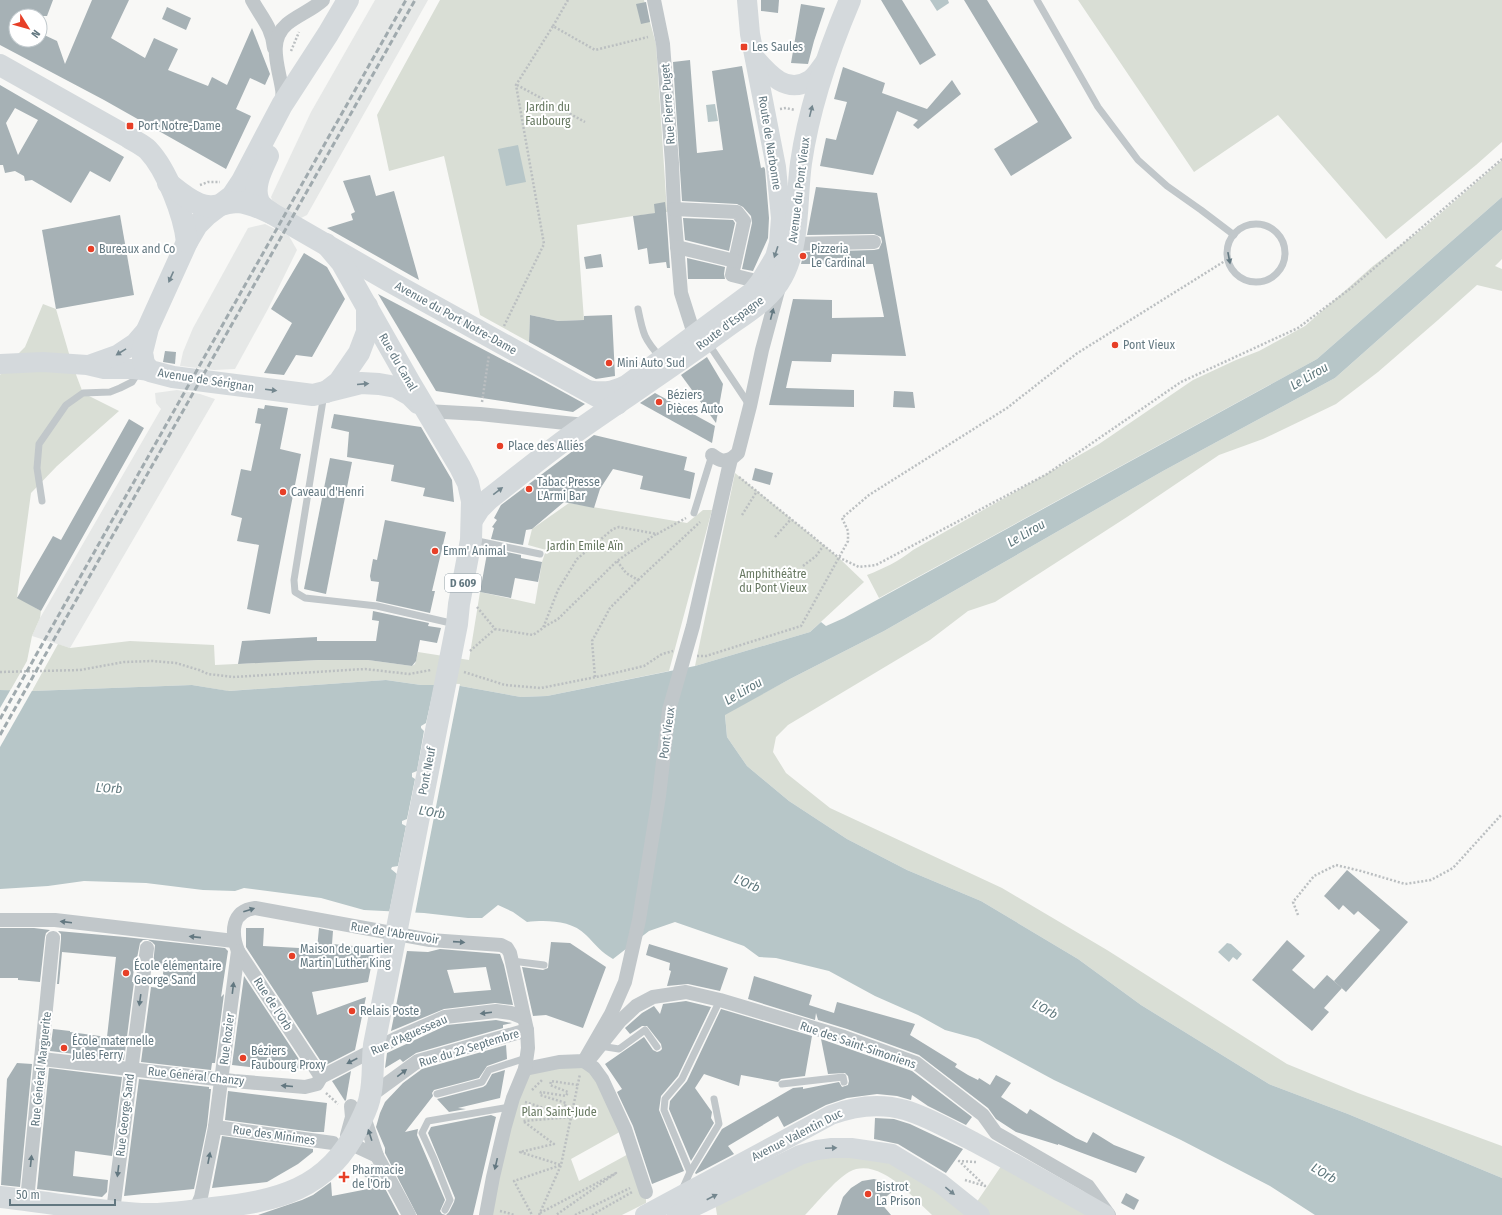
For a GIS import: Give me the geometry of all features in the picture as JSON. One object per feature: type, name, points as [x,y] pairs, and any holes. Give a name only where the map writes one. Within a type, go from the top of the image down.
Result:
[{"type":"main road","points":[[144,368],[142,352],[148,328],[187,242],[197,225],[207,215],[232,196],[242,181],[282,105],[348,0]]},
{"type":"main road","name":"Route de Narbonne","points":[[747,0],[750,34],[776,167],[781,224],[779,243],[775,257],[756,287]]},
{"type":"main road","name":"Avenue du Pont Vieux","points":[[782,277],[793,244],[801,163],[811,112],[826,61],[850,0]]},
{"type":"main road","points":[[838,29],[865,0]]},
{"type":"main road","points":[[271,213],[259,203],[256,190],[261,173],[272,145],[291,111],[328,34]]},
{"type":"main road","points":[[754,57],[769,75],[786,84],[798,84],[810,80],[826,61]]},
{"type":"main road","name":"Avenue du Port Notre-Dame","points":[[0,65],[128,136],[148,149],[160,166],[168,183],[185,227],[187,242]]},
{"type":"main road","name":"Avenue du Port Notre-Dame","points":[[168,183],[187,198],[200,205],[220,206],[237,202],[251,204],[271,213],[496,341],[609,403],[617,404]]},
{"type":"main road","name":"Avenue du Port Notre-Dame","points":[[326,244],[342,263],[367,309]]},
{"type":"main road","name":"Route d'Espagne","points":[[452,647],[471,530],[479,509],[489,499],[586,425],[742,316],[772,291],[782,277]]},
{"type":"main road","points":[[325,393],[339,382],[359,353],[367,332],[366,297],[369,288],[376,282],[389,281]]},
{"type":"main road","name":"Route d'Espagne","points":[[626,384],[756,287]]},
{"type":"main road","name":"Rue du Canal","points":[[367,309],[468,483],[472,501],[471,530]]},
{"type":"main road","name":"Avenue de Sérignan","points":[[87,365],[117,355],[135,343],[148,328]]},
{"type":"main road","name":"Avenue de Sérignan","points":[[0,364],[43,362],[87,365],[104,370],[144,368],[173,377],[313,395],[361,384],[379,384],[396,387],[410,395],[426,410]]},
{"type":"main road","name":"Avenue du Port Notre-Dame","points":[[586,390],[603,392],[615,391],[626,384]]},
{"type":"main road","name":"Pont Neuf","points":[[197,1207],[238,1192],[281,1182],[299,1174],[341,1143],[358,1107],[358,1086],[373,1051],[452,647]]},
{"type":"main road","name":"Avenue Valentin Duc","points":[[645,1215],[678,1206],[848,1104],[883,1106],[905,1110],[924,1117],[1001,1156],[1105,1215]]},
{"type":"main road","points":[[678,1206],[800,1155],[817,1150],[851,1148],[892,1154],[940,1183],[980,1215]]},
{"type":"main road","points":[[0,1197],[22,1207]]},
{"type":"main road","points":[[62,1215],[113,1211],[138,1202],[197,1207]]},
{"type":"main road","points":[[0,1208],[22,1207],[113,1211],[141,1214],[197,1207]]},
{"type":"street","points":[[252,0],[268,25],[273,37],[275,58],[282,90],[282,105]]},
{"type":"street","points":[[275,58],[276,45],[280,34],[286,25],[323,0]]},
{"type":"street","name":"Rue Pierre Puget","points":[[654,0],[663,44],[681,293],[694,334]]},
{"type":"street","points":[[261,14],[281,20],[295,18]]},
{"type":"street","points":[[674,209],[737,212],[744,221],[732,275],[756,287]]},
{"type":"street","points":[[793,244],[874,242]]},
{"type":"street","points":[[677,247],[735,261]]},
{"type":"street","name":"Avenue du Pont Vieux","points":[[724,487],[730,465],[738,452],[762,350],[782,277]]},
{"type":"street","name":"Avenue du Pont Vieux","points":[[742,316],[750,316],[755,318],[758,323],[762,350]]},
{"type":"street","points":[[426,410],[586,425]]},
{"type":"street","points":[[712,455],[730,465]]},
{"type":"street","name":"Pont Vieux","points":[[580,1068],[611,1014],[625,982],[641,904],[659,796],[669,710],[693,626],[724,487]]},
{"type":"street","name":"Rue de l'Abreuvoir","points":[[236,946],[235,923],[240,913],[248,909],[255,908],[430,940],[501,945],[507,948],[510,953],[526,1024]]},
{"type":"street","points":[[0,920],[55,920],[236,946]]},
{"type":"street","name":"Rue Général Marguerite","points":[[22,1207],[42,1059],[53,938]]},
{"type":"street","name":"Rue Rozier","points":[[197,1207],[215,1127],[236,946]]},
{"type":"street","name":"Rue de l'Orb","points":[[236,946],[319,1081]]},
{"type":"street","name":"Rue George Sand","points":[[113,1211],[147,948]]},
{"type":"street","name":"Rue des Saint-Simoniens","points":[[600,1046],[620,1021],[636,1006],[654,997],[686,992],[720,1000],[844,1037],[916,1063],[983,1115],[996,1133],[1088,1186],[1109,1215]]},
{"type":"street","name":"Rue d'Aguesseau","points":[[319,1081],[395,1039],[445,1018],[496,1011],[511,1013],[526,1024]]},
{"type":"street","name":"Rue du 22 Septembre","points":[[358,1107],[418,1061],[526,1024],[528,1048],[525,1064]]},
{"type":"street","points":[[580,1068],[600,1046]]},
{"type":"street","name":"Rue Général Chanzy","points":[[42,1059],[221,1080],[305,1087],[319,1081]]},
{"type":"street","points":[[486,1215],[505,1126],[518,1105],[525,1064],[559,1062],[580,1068],[594,1068],[602,1079],[625,1129],[646,1192]]},
{"type":"street","points":[[358,1107],[377,1156],[409,1215]]},
{"type":"street","name":"Rue des Minimes","points":[[215,1127],[341,1143]]},
{"type":"street","points":[[341,1143],[377,1156]]},
{"type":"lane","points":[[1036,0],[1098,107],[1138,160],[1167,186],[1234,235]]},
{"type":"lane","points":[[1256,224],[1268,227],[1278,234],[1283,242],[1285,250],[1285,258],[1282,267],[1269,279],[1260,282],[1242,278],[1235,273],[1228,259],[1228,246],[1234,235],[1240,229],[1248,225],[1256,224]]},
{"type":"lane","points":[[617,404],[627,390],[729,317],[743,305],[756,287]]},
{"type":"lane","points":[[638,309],[643,334],[650,346],[662,358]]},
{"type":"lane","points":[[712,349],[750,406]]},
{"type":"lane","points":[[42,501],[37,468],[39,444],[66,405],[83,393],[110,392],[120,388],[132,382],[144,368]]},
{"type":"lane","points":[[325,393],[294,580],[295,592],[305,598],[458,614]]},
{"type":"lane","points":[[694,513],[712,455]]},
{"type":"lane","points":[[471,530],[540,554]]},
{"type":"lane","points":[[512,961],[544,965]]},
{"type":"lane","points":[[690,1172],[664,1110],[665,1099],[682,1079],[720,1000]]},
{"type":"lane","points":[[600,1046],[619,1049],[645,1030],[657,1047]]},
{"type":"lane","points":[[437,1094],[482,1082],[489,1070],[525,1064]]},
{"type":"lane","points":[[782,1084],[843,1077],[844,1082]]},
{"type":"lane","points":[[678,1206],[690,1172],[719,1124],[714,1099]]},
{"type":"lane","points":[[445,1210],[450,1200],[422,1133],[428,1121],[518,1105]]},
{"type":"path","points":[[507,320],[544,244],[516,85],[568,0]]},
{"type":"path","points":[[553,26],[595,50],[661,33]]},
{"type":"path","points":[[516,85],[585,122]]},
{"type":"path","points":[[766,112],[786,108],[811,112]]},
{"type":"path","points":[[730,465],[735,473],[838,557],[860,567],[876,565],[1047,474],[1181,382],[1298,328],[1351,288],[1502,159]]},
{"type":"path","points":[[838,557],[848,541],[848,531],[842,518],[869,495],[1008,408],[1076,354],[1228,259]]},
{"type":"path","points":[[480,414],[490,351],[496,341]]},
{"type":"path","points":[[742,515],[757,491]]},
{"type":"path","points":[[458,614],[478,607],[495,629],[533,635],[558,619],[617,561],[657,534],[694,513]]},
{"type":"path","points":[[775,537],[792,519]]},
{"type":"path","points":[[595,676],[592,641],[610,608],[702,521]]},
{"type":"path","points":[[543,628],[558,590],[577,559],[613,529],[619,527],[657,534]]},
{"type":"path","points":[[803,566],[816,556],[824,545]]},
{"type":"path","points":[[617,561],[626,573],[638,580]]},
{"type":"path","points":[[452,647],[471,651],[495,629]]},
{"type":"path","points":[[1298,915],[1293,902],[1305,885],[1314,876],[1336,865],[1405,884],[1431,880],[1453,868],[1502,814]]},
{"type":"path","points":[[539,1214],[561,1164],[572,1117],[580,1068]]},
{"type":"path","points":[[530,1092],[545,1077]]},
{"type":"path","points":[[319,1081],[358,1107]]},
{"type":"path","points":[[563,1114],[566,1103],[540,1095],[541,1092],[566,1096],[568,1092],[550,1085],[551,1081],[578,1085]]},
{"type":"path","points":[[525,1097],[518,1105],[572,1117]]},
{"type":"path","points":[[561,1164],[520,1152],[554,1144],[523,1122],[572,1117]]},
{"type":"path","points":[[964,1180],[985,1186],[959,1161],[994,1163],[1001,1156]]},
{"type":"path","points":[[532,1215],[514,1181],[561,1164]]},
{"type":"path","points":[[539,1214],[616,1173],[556,1215]]},
{"type":"path","points":[[575,1215],[633,1187],[634,1191],[592,1215]]},
{"type":"shaded area","points":[[375,0],[428,0],[307,215],[299,219],[275,207],[271,197],[311,112]]},
{"type":"shaded area","points":[[265,224],[289,236],[297,250],[268,309],[235,369],[214,370],[180,366],[183,352],[193,328],[248,228]]},
{"type":"shaded area","points":[[177,390],[200,394],[215,399],[70,648],[32,636],[40,618],[161,409],[156,403],[155,393]]},
{"type":"green space","name":"Jardin du Faubourg","points":[[440,0],[644,0],[656,44],[667,212],[577,225],[584,320],[558,321],[530,315],[529,342],[480,315],[444,156],[389,171],[377,115]]},
{"type":"green space","points":[[1078,0],[1502,0],[1502,142],[1386,239],[1278,115],[1194,172]]},
{"type":"green space","points":[[1502,160],[1502,197],[1317,359],[879,598],[867,575],[897,561],[913,550],[1099,444],[1193,380],[1259,351],[1305,326],[1373,266],[1426,226]]},
{"type":"green space","points":[[1502,230],[1502,259],[1495,266],[1502,269],[1502,291],[1477,285],[1378,372],[1336,404],[1263,439],[1219,455],[1127,517],[995,602],[968,611],[930,640],[788,725],[776,737],[773,752],[786,773],[830,808],[1002,888],[1107,950],[1287,1064],[1358,1093],[1502,1146],[1502,1178],[1348,1114],[1269,1084],[1141,1005],[1078,959],[981,901],[907,870],[847,839],[789,801],[747,766],[727,737],[725,714],[884,631],[1163,471],[1335,378]]},
{"type":"green space","points":[[43,304],[56,309],[72,364],[83,393],[119,411],[57,466],[31,493],[17,597],[41,611],[40,618],[32,636],[27,661],[10,691],[0,690],[0,375],[9,363],[25,347]]},
{"type":"green space","name":"Amphithéâtre du Pont Vieux","points":[[735,473],[838,557],[864,582],[810,632],[695,666]]},
{"type":"green space","name":"Jardin Emile Aïn","points":[[569,503],[687,523],[703,510],[712,510],[669,671],[547,696],[521,697],[455,685],[421,685],[386,680],[228,691],[192,685],[32,691],[58,644],[70,648],[130,641],[214,645],[215,665],[318,660],[368,660],[412,666],[415,664],[418,652],[469,660],[480,592],[535,604],[542,562],[546,550],[528,545],[532,529]]},
{"type":"green space","name":"Plan Saint-Jude","points":[[584,1061],[625,1129],[571,1159],[579,1181],[632,1152],[646,1192],[646,1203],[622,1215],[488,1215],[525,1069]]},
{"type":"green space","points":[[874,1151],[972,1209],[1006,1159],[1105,1215],[932,1215],[905,1189],[894,1181],[872,1169],[860,1169],[849,1172],[838,1180],[805,1215],[717,1215],[714,1196],[800,1155]]},
{"type":"water","points":[[930,0],[948,0],[949,3],[937,11]]},
{"type":"water","points":[[715,104],[718,121],[708,122],[706,105]]},
{"type":"water","points":[[518,145],[526,182],[506,186],[498,149]]},
{"type":"water","points":[[1502,197],[1502,230],[1335,378],[1163,471],[884,631],[790,679],[725,715],[727,737],[747,766],[789,801],[847,839],[907,870],[981,901],[1078,959],[1141,1005],[1269,1084],[1348,1114],[1502,1178],[1502,1215],[1315,1215],[1270,1186],[1181,1140],[1054,1080],[978,1039],[945,1030],[918,1015],[875,996],[829,971],[776,958],[759,957],[744,946],[675,922],[649,931],[613,959],[602,951],[580,930],[573,926],[550,921],[527,922],[513,912],[498,905],[482,918],[468,918],[424,913],[364,910],[321,898],[244,888],[235,891],[203,890],[146,883],[84,881],[48,886],[0,889],[0,690],[32,691],[192,685],[229,691],[386,680],[421,685],[455,685],[521,697],[547,696],[695,666],[810,632],[821,622],[826,626],[844,618],[1317,359]]},
{"type":"water","points":[[1227,943],[1231,944],[1242,954],[1237,960],[1233,957],[1229,962],[1218,952]]},
{"type":"pier","points":[[435,683],[460,684],[415,914],[389,913],[397,874],[391,869],[392,867],[398,866],[406,826],[402,824],[402,821],[407,819],[415,779],[412,777],[412,773],[417,771],[424,731],[421,726],[426,723]]},
{"type":"pier","points":[[11,689],[33,689],[0,747],[0,708]]},
{"type":"building","points":[[0,0],[53,0],[48,13],[48,8],[8,8],[8,48],[48,48],[48,37],[57,41],[65,64],[92,0],[129,0],[111,38],[145,58],[154,38],[178,49],[168,70],[208,86],[212,77],[227,85],[252,28],[270,74],[265,85],[250,78],[236,109],[251,116],[226,169],[104,100],[0,45]]},
{"type":"building","points":[[761,0],[779,0],[778,13],[761,11]]},
{"type":"building","points":[[881,0],[902,0],[936,55],[920,65]]},
{"type":"building","points":[[964,0],[987,0],[1072,138],[1011,176],[994,149],[1038,122]]},
{"type":"building","points":[[646,2],[650,22],[641,24],[636,4]]},
{"type":"building","points":[[801,4],[825,8],[808,64],[791,63]]},
{"type":"building","points":[[167,7],[191,18],[186,30],[162,19]]},
{"type":"building","points":[[690,60],[697,153],[723,150],[712,71],[742,66],[761,168],[764,167],[765,169],[769,218],[768,238],[753,271],[742,269],[752,223],[751,216],[743,207],[737,204],[682,201],[673,62]]},
{"type":"building","points":[[843,67],[885,83],[882,93],[927,109],[952,80],[961,94],[918,129],[913,125],[918,120],[897,111],[873,175],[820,166],[826,138],[836,140],[847,102],[834,99]]},
{"type":"building","points":[[0,85],[124,157],[110,182],[90,171],[71,203],[32,180],[25,181],[24,176],[15,171],[5,173],[3,165],[0,165]],"holes":[[[15,108],[38,120],[18,155],[6,123]]]},
{"type":"building","points":[[370,175],[376,196],[394,191],[419,280],[327,228],[353,220],[351,214],[355,212],[343,181]]},
{"type":"building","points":[[816,187],[877,193],[906,356],[832,354],[831,362],[792,361],[786,388],[854,390],[854,407],[769,405],[793,299],[832,300],[832,318],[884,317],[873,264],[801,264],[804,252],[874,250],[879,249],[882,242],[881,237],[874,234],[807,235]]},
{"type":"building","points":[[665,202],[670,268],[667,268],[666,262],[649,264],[647,248],[638,250],[633,216],[655,213],[654,204]]},
{"type":"building","points":[[120,215],[134,295],[56,309],[42,230]]},
{"type":"building","points":[[683,218],[733,220],[735,223],[729,251],[685,240]]},
{"type":"building","points":[[304,253],[327,267],[345,299],[312,357],[296,355],[284,375],[264,373],[292,323],[271,309]]},
{"type":"building","points":[[601,254],[603,267],[586,269],[584,257]]},
{"type":"building","points":[[687,258],[725,267],[725,279],[688,279]]},
{"type":"building","points":[[378,294],[585,404],[573,412],[436,391]]},
{"type":"building","points":[[530,315],[558,321],[584,320],[584,316],[612,315],[615,376],[596,379],[529,342]]},
{"type":"building","points":[[165,351],[176,352],[175,364],[163,362]]},
{"type":"building","points":[[707,357],[723,384],[716,423],[681,375]]},
{"type":"building","points":[[894,391],[913,392],[915,408],[893,407]]},
{"type":"building","points":[[655,393],[715,426],[712,443],[640,403]]},
{"type":"building","points":[[265,405],[288,408],[280,449],[301,454],[270,614],[247,609],[259,545],[237,541],[242,518],[231,515],[241,469],[251,471],[261,424],[255,423],[258,408],[264,409]]},
{"type":"building","points":[[334,414],[421,427],[452,480],[454,502],[423,496],[425,488],[391,481],[394,465],[347,457],[349,432],[331,428]]},
{"type":"building","points":[[129,419],[144,428],[41,611],[17,598],[53,536],[61,540]]},
{"type":"building","points":[[594,435],[687,457],[684,470],[695,473],[690,499],[640,489],[643,476],[613,469],[600,489],[594,508],[564,502],[532,529],[526,530],[523,545],[491,539],[494,528],[492,527],[497,520],[494,518],[501,505]]},
{"type":"building","points":[[330,458],[352,462],[326,594],[304,589]]},
{"type":"building","points":[[755,468],[773,473],[770,485],[752,480]]},
{"type":"building","points":[[385,520],[446,532],[432,591],[435,591],[430,613],[376,601],[379,582],[371,581],[370,576],[373,559],[377,560]]},
{"type":"building","points":[[488,548],[521,555],[521,558],[542,562],[538,582],[515,578],[511,598],[480,592]]},
{"type":"building","points":[[373,611],[429,623],[428,626],[441,628],[437,643],[420,640],[416,661],[412,666],[368,660],[318,660],[238,664],[242,641],[317,637],[317,641],[376,641],[379,621],[372,620]]},
{"type":"building","points":[[1347,870],[1408,922],[1346,992],[1334,981],[1380,930],[1358,911],[1354,915],[1343,905],[1339,910],[1324,896]]},
{"type":"building","points":[[0,928],[34,928],[50,930],[46,933],[45,937],[40,982],[18,980],[18,978],[0,978]]},
{"type":"building","points":[[246,928],[264,928],[263,946],[317,949],[319,928],[333,931],[332,944],[353,946],[352,950],[374,952],[368,982],[312,992],[317,1015],[366,997],[355,1050],[324,1066],[246,947]]},
{"type":"building","points":[[58,931],[125,937],[225,948],[228,951],[221,997],[224,994],[215,1063],[212,1063],[211,1070],[141,1062],[151,987],[161,988],[164,966],[153,965],[155,945],[148,940],[143,940],[140,943],[135,963],[124,1060],[50,1051],[53,1029],[107,1037],[116,957],[62,952],[59,984],[57,984],[61,939],[61,934]]},
{"type":"building","points":[[1287,940],[1305,956],[1292,970],[1314,989],[1327,975],[1342,988],[1324,1008],[1329,1012],[1312,1031],[1252,980]]},
{"type":"building","points":[[551,942],[570,943],[606,967],[583,1028],[546,1015],[533,1016],[522,967],[543,970],[548,968]]},
{"type":"building","points":[[649,944],[728,968],[720,991],[688,984],[667,986],[671,971],[669,970],[670,963],[646,955]]},
{"type":"building","points":[[440,949],[500,954],[513,1005],[495,1003],[444,1009],[391,1031],[407,951],[428,952]],"holes":[[[486,967],[491,990],[454,993],[447,970]]]},
{"type":"building","points":[[244,976],[306,1070],[275,1066],[274,1070],[232,1065]]},
{"type":"building","points":[[754,976],[812,995],[809,1005],[834,1013],[837,1002],[915,1024],[910,1035],[957,1064],[955,1067],[968,1075],[978,1080],[979,1078],[990,1085],[996,1075],[1011,1083],[1001,1097],[1027,1114],[1030,1109],[1076,1138],[1087,1143],[1093,1132],[1114,1145],[1145,1157],[1136,1173],[1058,1144],[1016,1132],[996,1119],[988,1108],[919,1055],[818,1020],[816,1013],[815,1020],[748,999]]},
{"type":"building","points":[[686,1001],[711,1007],[678,1076],[661,1096],[659,1110],[684,1171],[652,1184],[633,1126],[617,1092],[622,1089],[605,1064],[644,1037],[653,1050],[657,1052],[660,1051],[662,1049],[661,1044],[647,1026],[642,1026],[630,1034],[625,1028],[642,1013],[654,1006],[660,1014],[663,1004]]},
{"type":"building","points":[[721,1009],[812,1036],[805,1076],[781,1079],[778,1082],[741,1075],[739,1086],[704,1074],[695,1088],[712,1112],[711,1118],[714,1123],[691,1161],[669,1109],[670,1101],[687,1081]]},
{"type":"building","points":[[496,1020],[512,1023],[503,1025],[503,1028],[416,1053],[403,1062],[400,1059],[385,1068],[387,1053],[447,1025]]},
{"type":"building","points":[[821,1039],[912,1071],[972,1117],[966,1125],[928,1106],[912,1095],[911,1100],[897,1096],[877,1094],[847,1098],[826,1105],[784,1127],[778,1116],[728,1146],[734,1154],[696,1174],[695,1173],[722,1129],[793,1088],[803,1087],[803,1089],[839,1082],[842,1087],[848,1085],[848,1076],[845,1073],[828,1074]]},
{"type":"building","points":[[506,1045],[507,1059],[487,1066],[479,1078],[434,1090],[432,1093],[433,1096],[405,1132],[418,1129],[417,1135],[445,1200],[440,1211],[442,1214],[446,1215],[417,1215],[385,1153],[385,1148],[376,1127],[380,1113],[385,1102],[403,1083],[422,1069]]},
{"type":"building","points":[[17,1063],[32,1064],[20,1187],[1,1185],[7,1079]]},
{"type":"building","points":[[49,1068],[122,1077],[112,1156],[75,1151],[73,1176],[108,1180],[107,1192],[102,1197],[37,1189]]},
{"type":"building","points":[[505,1070],[500,1098],[458,1108],[466,1109],[449,1112],[437,1099],[483,1087],[486,1085],[492,1074]]},
{"type":"building","points":[[351,1071],[346,1100],[345,1101],[332,1081]]},
{"type":"building","points":[[139,1079],[209,1087],[209,1089],[211,1089],[207,1126],[194,1189],[124,1196]]},
{"type":"building","points":[[228,1091],[327,1103],[324,1132],[313,1132],[225,1120]]},
{"type":"building","points":[[491,1115],[496,1117],[473,1215],[446,1215],[449,1212],[455,1198],[428,1133],[431,1127]]},
{"type":"building","points":[[875,1118],[894,1119],[910,1124],[963,1149],[946,1173],[898,1144],[874,1139]]},
{"type":"building","points":[[222,1136],[313,1149],[313,1152],[298,1164],[267,1182],[212,1188]]},
{"type":"building","points":[[372,1164],[399,1215],[258,1215],[302,1200],[313,1195],[331,1182],[332,1196],[378,1187],[363,1175]]},
{"type":"building","name":"Bistrot La Prison","points":[[874,1179],[884,1182],[894,1190],[880,1202],[891,1215],[837,1215],[843,1197],[851,1188],[862,1181]]},
{"type":"building","points":[[1126,1193],[1139,1200],[1134,1210],[1121,1203]]},
{"type":"railway","points":[[0,719],[406,0]]},
{"type":"railway","points":[[0,735],[415,0]]},
{"type":"place","name":"Les Saules","points":[[744,47]]},
{"type":"place","name":"Port Notre-Dame","points":[[130,126]]},
{"type":"place","name":"Bureaux and Co","points":[[91,249]]},
{"type":"place","name":"Pizzeria Le Cardinal","points":[[803,256]]},
{"type":"place","name":"Pont Vieux","points":[[1115,345]]},
{"type":"place","name":"Mini Auto Sud","points":[[609,363]]},
{"type":"place","name":"Béziers Pièces Auto","points":[[659,402]]},
{"type":"place","name":"Place des Alliés","points":[[500,446]]},
{"type":"place","name":"Tabac Presse L'Armi Bar","points":[[529,489]]},
{"type":"place","name":"Caveau d'Henri","points":[[283,492]]},
{"type":"place","name":"Emm' Animal","points":[[435,551]]},
{"type":"place","name":"Maison de quartier Martin Luther King","points":[[292,956]]},
{"type":"place","name":"École élémentaire George Sand","points":[[126,973]]},
{"type":"place","name":"Relais Poste","points":[[352,1011]]},
{"type":"place","name":"École maternelle Jules Ferry","points":[[64,1048]]},
{"type":"place","name":"Béziers Faubourg Proxy","points":[[243,1058]]},
{"type":"place","name":"Pharmacie de l'Orb","points":[[344,1177]]},
{"type":"place","name":"Bistrot La Prison","points":[[868,1194]]},
{"type":"water label","name":"Le Lirou","points":[[1309,376]]},
{"type":"water label","name":"Le Lirou","points":[[1026,533]]},
{"type":"water label","name":"Le Lirou","points":[[743,691]]},
{"type":"water label","name":"L'Orb","points":[[109,788]]},
{"type":"water label","name":"L'Orb","points":[[432,812]]},
{"type":"water label","name":"L'Orb","points":[[747,883]]},
{"type":"water label","name":"L'Orb","points":[[1045,1009]]},
{"type":"water label","name":"L'Orb","points":[[1324,1173]]}]
